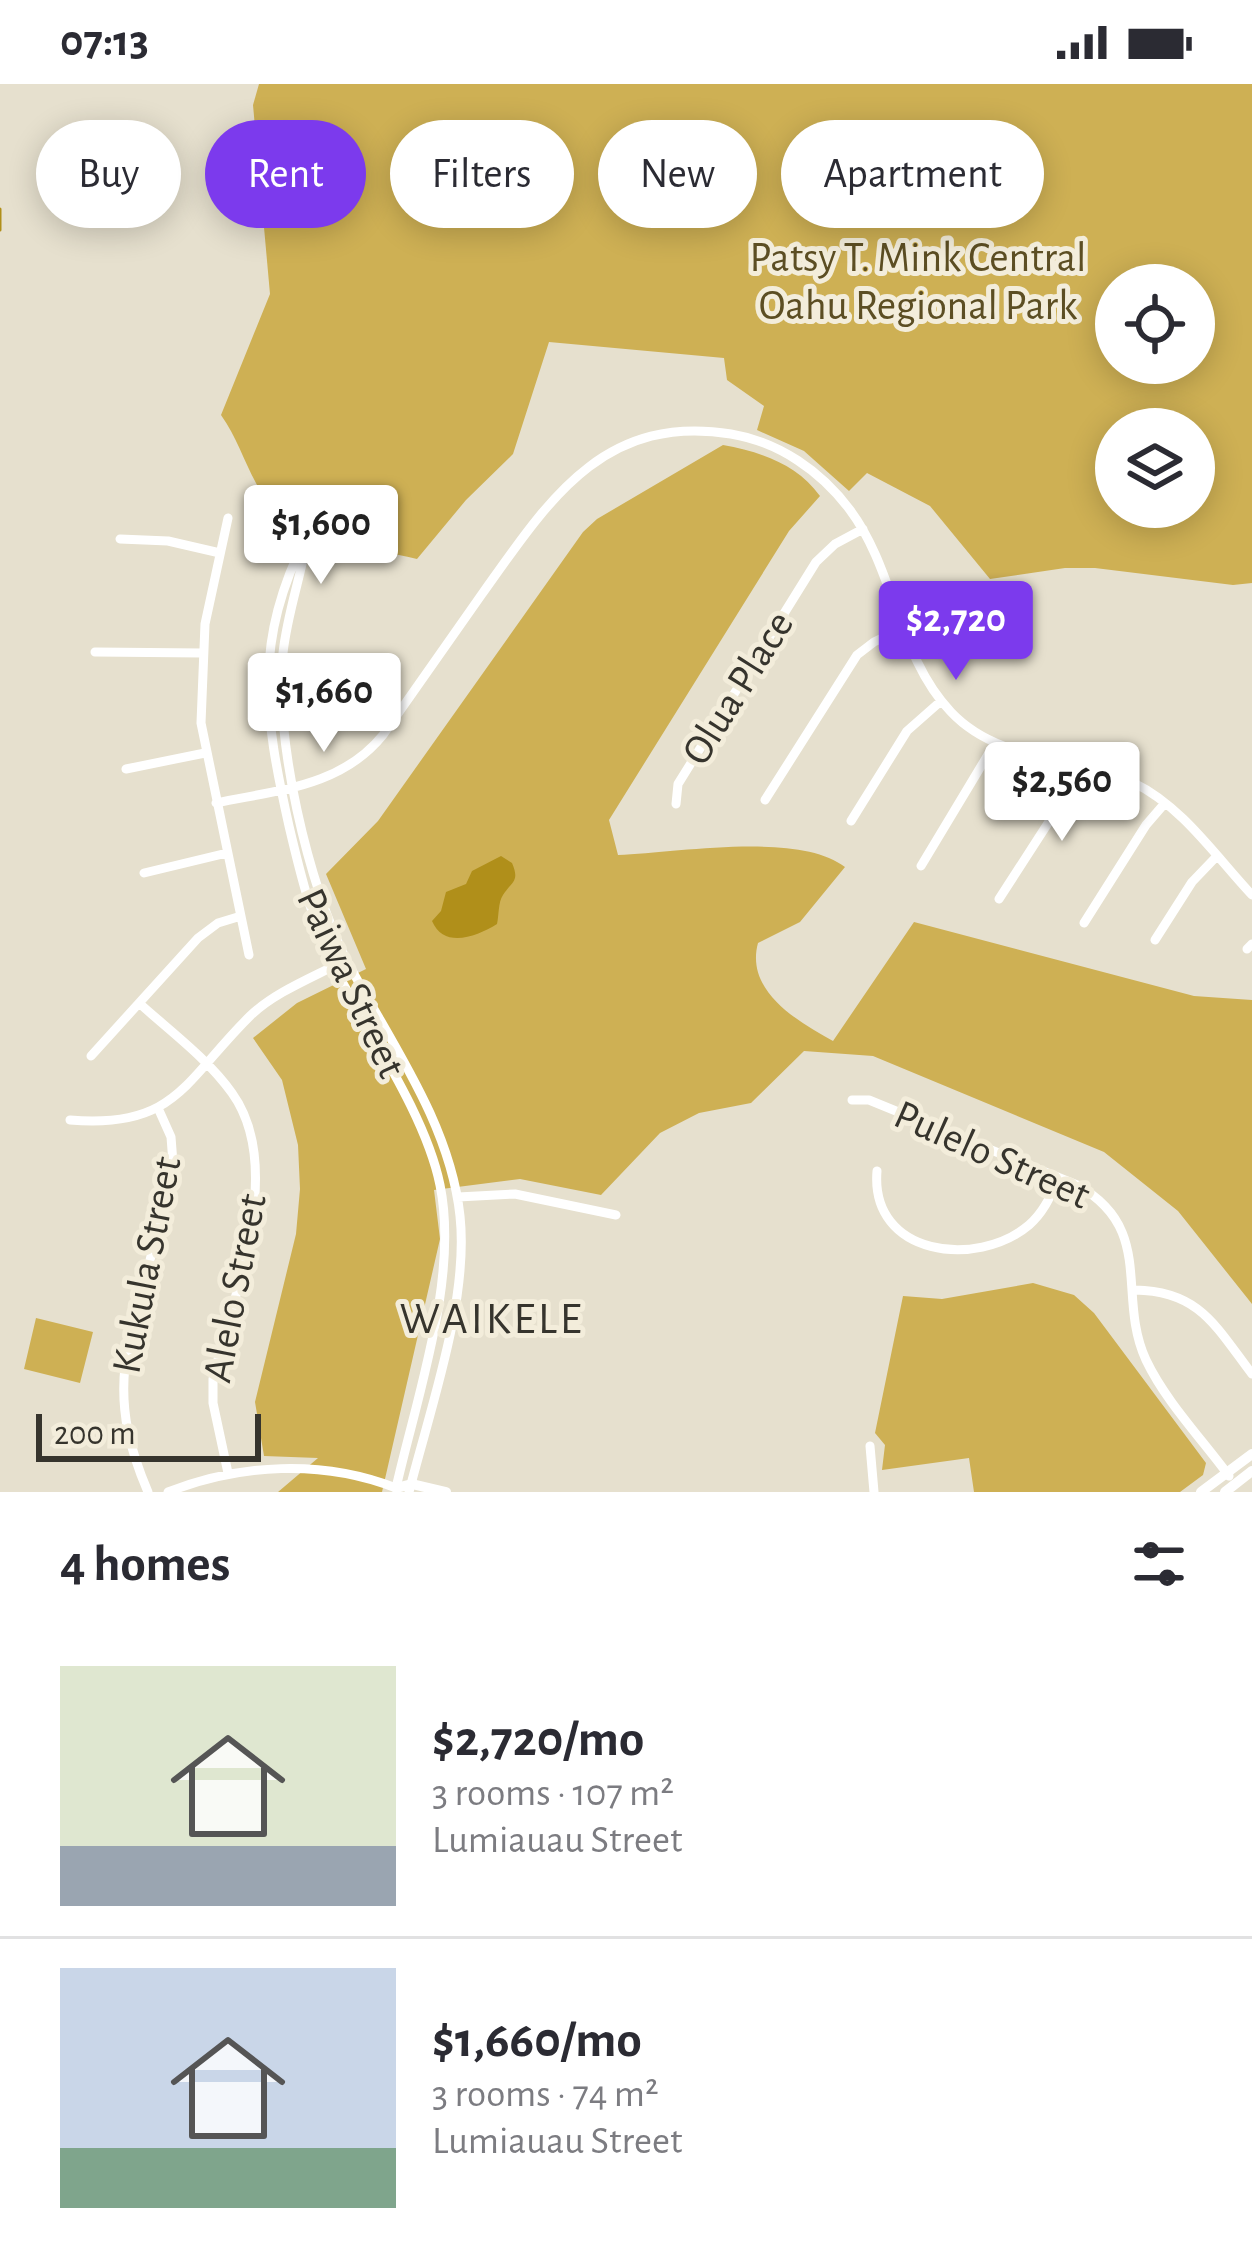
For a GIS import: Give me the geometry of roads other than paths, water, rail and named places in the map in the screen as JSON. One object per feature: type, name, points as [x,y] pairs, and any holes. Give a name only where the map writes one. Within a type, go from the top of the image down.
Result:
[{"type":"main road","points":[[1201,1492],[1252,1454]]},
{"type":"main road","points":[[1230,1488],[1252,1471]]},
{"type":"main road","points":[[402,1489],[446,1492]]},
{"type":"street","points":[[216,803],[330,777],[359,760],[547,505],[574,476],[608,453],[645,438],[681,431],[719,433],[759,441],[815,472],[841,498],[863,529],[941,701],[963,723],[995,743],[1123,779],[1165,803],[1252,895]]},
{"type":"street","points":[[228,518],[202,653],[205,753],[249,955]]},
{"type":"street","name":"Olua Place","points":[[676,804],[678,784],[816,562],[835,544],[863,529]]},
{"type":"street","name":"Paiwa Street","points":[[307,536],[281,676],[294,787],[323,909],[428,1108],[448,1154],[458,1197],[459,1287],[402,1489],[442,1287],[445,1214],[440,1183],[420,1127],[334,966],[306,900],[281,789],[269,729],[268,657],[284,582],[307,536]]},
{"type":"street","points":[[120,539],[168,541],[220,553]]},
{"type":"street","points":[[765,800],[851,664],[874,641],[905,627]]},
{"type":"street","points":[[95,652],[202,653]]},
{"type":"street","points":[[851,820],[907,731],[941,701]]},
{"type":"street","points":[[921,866],[995,743]]},
{"type":"street","points":[[126,769],[205,753]]},
{"type":"street","points":[[999,899],[1060,802],[1072,765]]},
{"type":"street","points":[[1084,923],[1165,803]]},
{"type":"street","points":[[144,873],[227,853]]},
{"type":"street","points":[[1155,940],[1192,883],[1216,857]]},
{"type":"street","points":[[91,1056],[208,928],[241,916]]},
{"type":"street","points":[[70,1120],[111,1122],[158,1108],[179,1094],[264,1004],[346,960]]},
{"type":"street","name":"Alelo Street","points":[[139,1003],[206,1065],[240,1105],[252,1133],[258,1166],[256,1203],[213,1379],[213,1403],[228,1472]]},
{"type":"street","name":"Pulelo Street","points":[[852,1100],[869,1100],[1059,1178],[1091,1193],[1111,1212],[1126,1241],[1136,1326],[1150,1367],[1226,1473],[1230,1488]]},
{"type":"street","name":"Kukula Street","points":[[148,1492],[127,1433],[122,1393],[173,1163],[171,1137],[158,1108]]},
{"type":"street","points":[[877,1171],[876,1185],[896,1227],[913,1241],[942,1251],[1003,1240],[1024,1229],[1040,1214],[1059,1178]]},
{"type":"street","points":[[440,1183],[458,1197],[514,1194],[616,1215]]},
{"type":"street","points":[[445,1214],[458,1197]]},
{"type":"street","points":[[1135,1290],[1173,1294],[1196,1306],[1252,1374]]},
{"type":"street","points":[[870,1446],[874,1492]]},
{"type":"street","points":[[168,1492],[228,1472],[304,1470],[402,1489]]},
{"type":"waterway","points":[[0,209],[0,230]]},
{"type":"district","name":"WAIKELE","points":[[492,1319]]},
{"type":"park label","name":"Patsy T. Mink Central Oahu Regional Park","points":[[918,282]]}]
